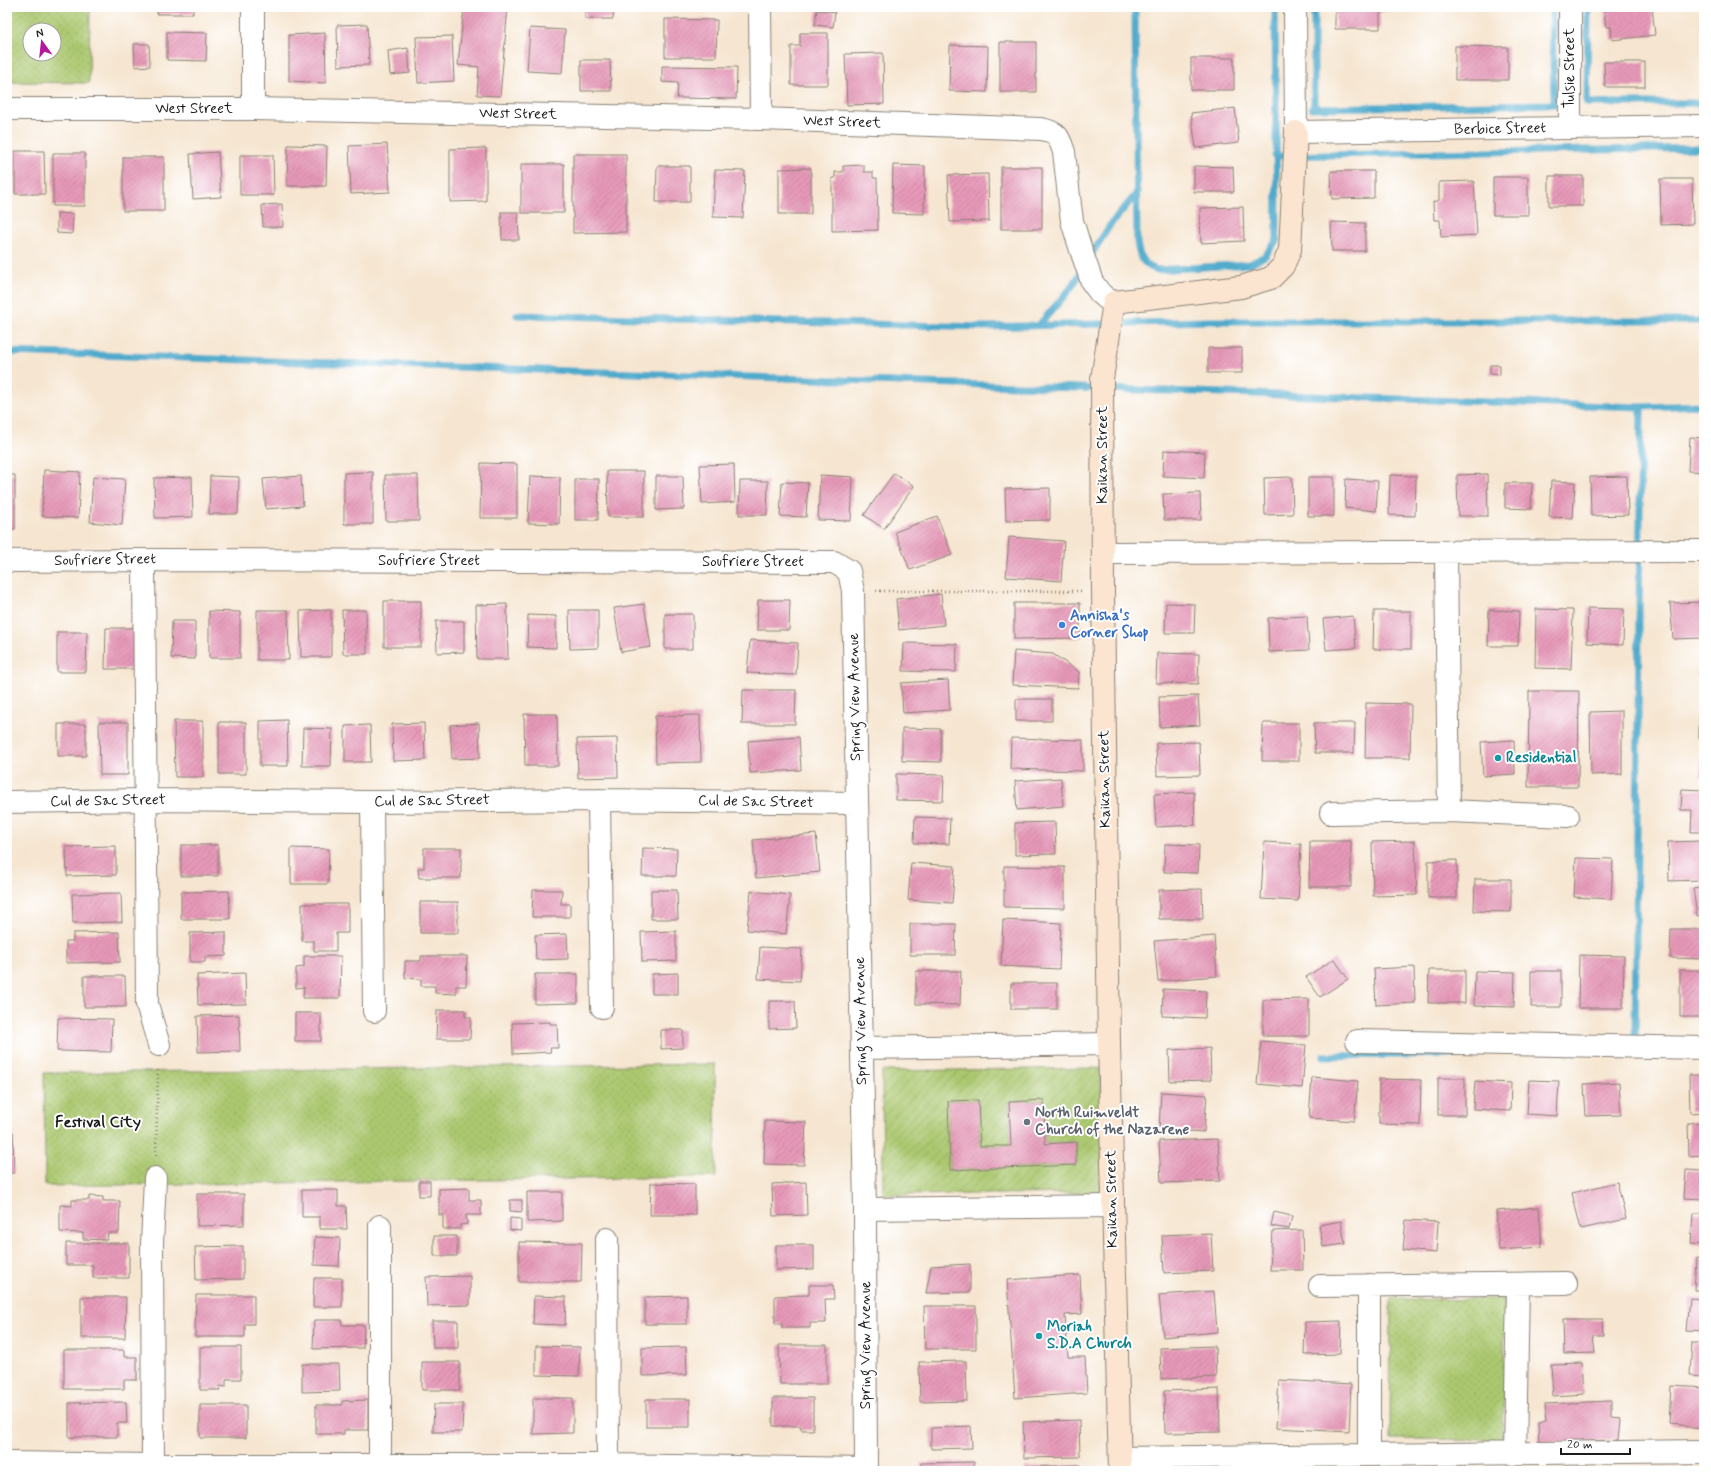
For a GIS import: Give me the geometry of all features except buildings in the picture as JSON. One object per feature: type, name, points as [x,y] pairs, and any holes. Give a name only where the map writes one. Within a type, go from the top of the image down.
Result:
[{"type":"street","points":[[253,7],[253,109]]},
{"type":"street","points":[[760,7],[761,119]]},
{"type":"street","points":[[1114,302],[1241,286],[1271,278],[1283,266],[1290,250],[1296,132],[1295,7]]},
{"type":"street","name":"Tulsie Street","points":[[1570,7],[1570,128]]},
{"type":"street","name":"West Street","points":[[7,109],[253,109],[761,119],[1028,128],[1052,131],[1057,135],[1064,152],[1072,221],[1092,282],[1100,293],[1114,302]]},
{"type":"street","name":"Berbice Street","points":[[1296,132],[1704,126]]},
{"type":"street","name":"Kaikan Street","points":[[1114,302],[1102,379],[1103,591],[1112,1206],[1120,1465]]},
{"type":"street","points":[[1103,553],[1704,551]]},
{"type":"street","points":[[1446,552],[1449,811]]},
{"type":"street","points":[[144,560],[147,1004],[159,1045]]},
{"type":"street","name":"Soufriere Street","points":[[7,561],[834,562],[851,581]]},
{"type":"street","name":"Spring View Avenue","points":[[851,581],[865,1209],[866,1470]]},
{"type":"street","name":"Cul de Sac Street","points":[[7,802],[145,800],[372,802],[599,800],[857,803]]},
{"type":"street","points":[[599,800],[602,1007]]},
{"type":"street","points":[[372,802],[374,1011]]},
{"type":"street","points":[[1332,813],[1449,811],[1568,816]]},
{"type":"street","points":[[1357,1041],[1704,1048]]},
{"type":"street","points":[[862,1048],[1109,1044]]},
{"type":"street","points":[[153,1465],[152,1244],[155,1178]]},
{"type":"street","points":[[865,1209],[1112,1206]]},
{"type":"street","points":[[380,1226],[380,1464]]},
{"type":"street","points":[[607,1238],[608,1465]]},
{"type":"street","points":[[1320,1286],[1566,1283]]},
{"type":"street","points":[[1515,1454],[1518,1284]]},
{"type":"street","points":[[1368,1455],[1369,1285]]},
{"type":"street","points":[[1120,1465],[1368,1455],[1704,1451]]},
{"type":"street","points":[[7,1463],[153,1465],[608,1465],[866,1470]]},
{"type":"path","points":[[851,581],[1103,591]]},
{"type":"path","points":[[155,1178],[159,1045]]},
{"type":"green space","points":[[7,7],[90,7],[89,83],[7,82]]},
{"type":"green space","points":[[715,1064],[716,1177],[45,1186],[44,1073]]},
{"type":"green space","points":[[1101,1068],[1102,1193],[883,1195],[882,1071]],"holes":[[[978,1100],[980,1146],[1011,1146],[1009,1102],[1044,1100],[1045,1144],[1076,1142],[1076,1165],[950,1170],[948,1101]]]},
{"type":"green space","points":[[1391,1299],[1505,1300],[1503,1440],[1390,1439]]},
{"type":"waterway","points":[[1135,7],[1137,242],[1142,259],[1145,263],[1157,270],[1250,264],[1265,256],[1277,240],[1275,7]]},
{"type":"waterway","points":[[1314,7],[1314,108]]},
{"type":"waterway","points":[[1312,108],[1554,104],[1552,7]]},
{"type":"waterway","points":[[1588,7],[1587,103],[1704,103]]},
{"type":"waterway","points":[[1275,156],[1704,148]]},
{"type":"waterway","points":[[1088,260],[1110,225],[1137,193]]},
{"type":"waterway","points":[[1039,325],[1071,288],[1083,269]]},
{"type":"waterway","points":[[517,315],[986,327],[1208,321],[1704,321]]},
{"type":"waterway","points":[[7,352],[1641,407],[1704,405]]},
{"type":"waterway","points":[[1635,1045],[1641,407]]},
{"type":"waterway","points":[[1324,1056],[1464,1054]]},
{"type":"place","name":"Annisha's Corner Shop","points":[[1062,625]]},
{"type":"place","name":"Residential","points":[[1498,758]]},
{"type":"place","name":"North Ruimveldt Church of the Nazarene","points":[[1027,1122]]},
{"type":"place","name":"Moriah S.D.A Church","points":[[1039,1336]]},
{"type":"district","name":"Festival City","points":[[98,1122]]}]
